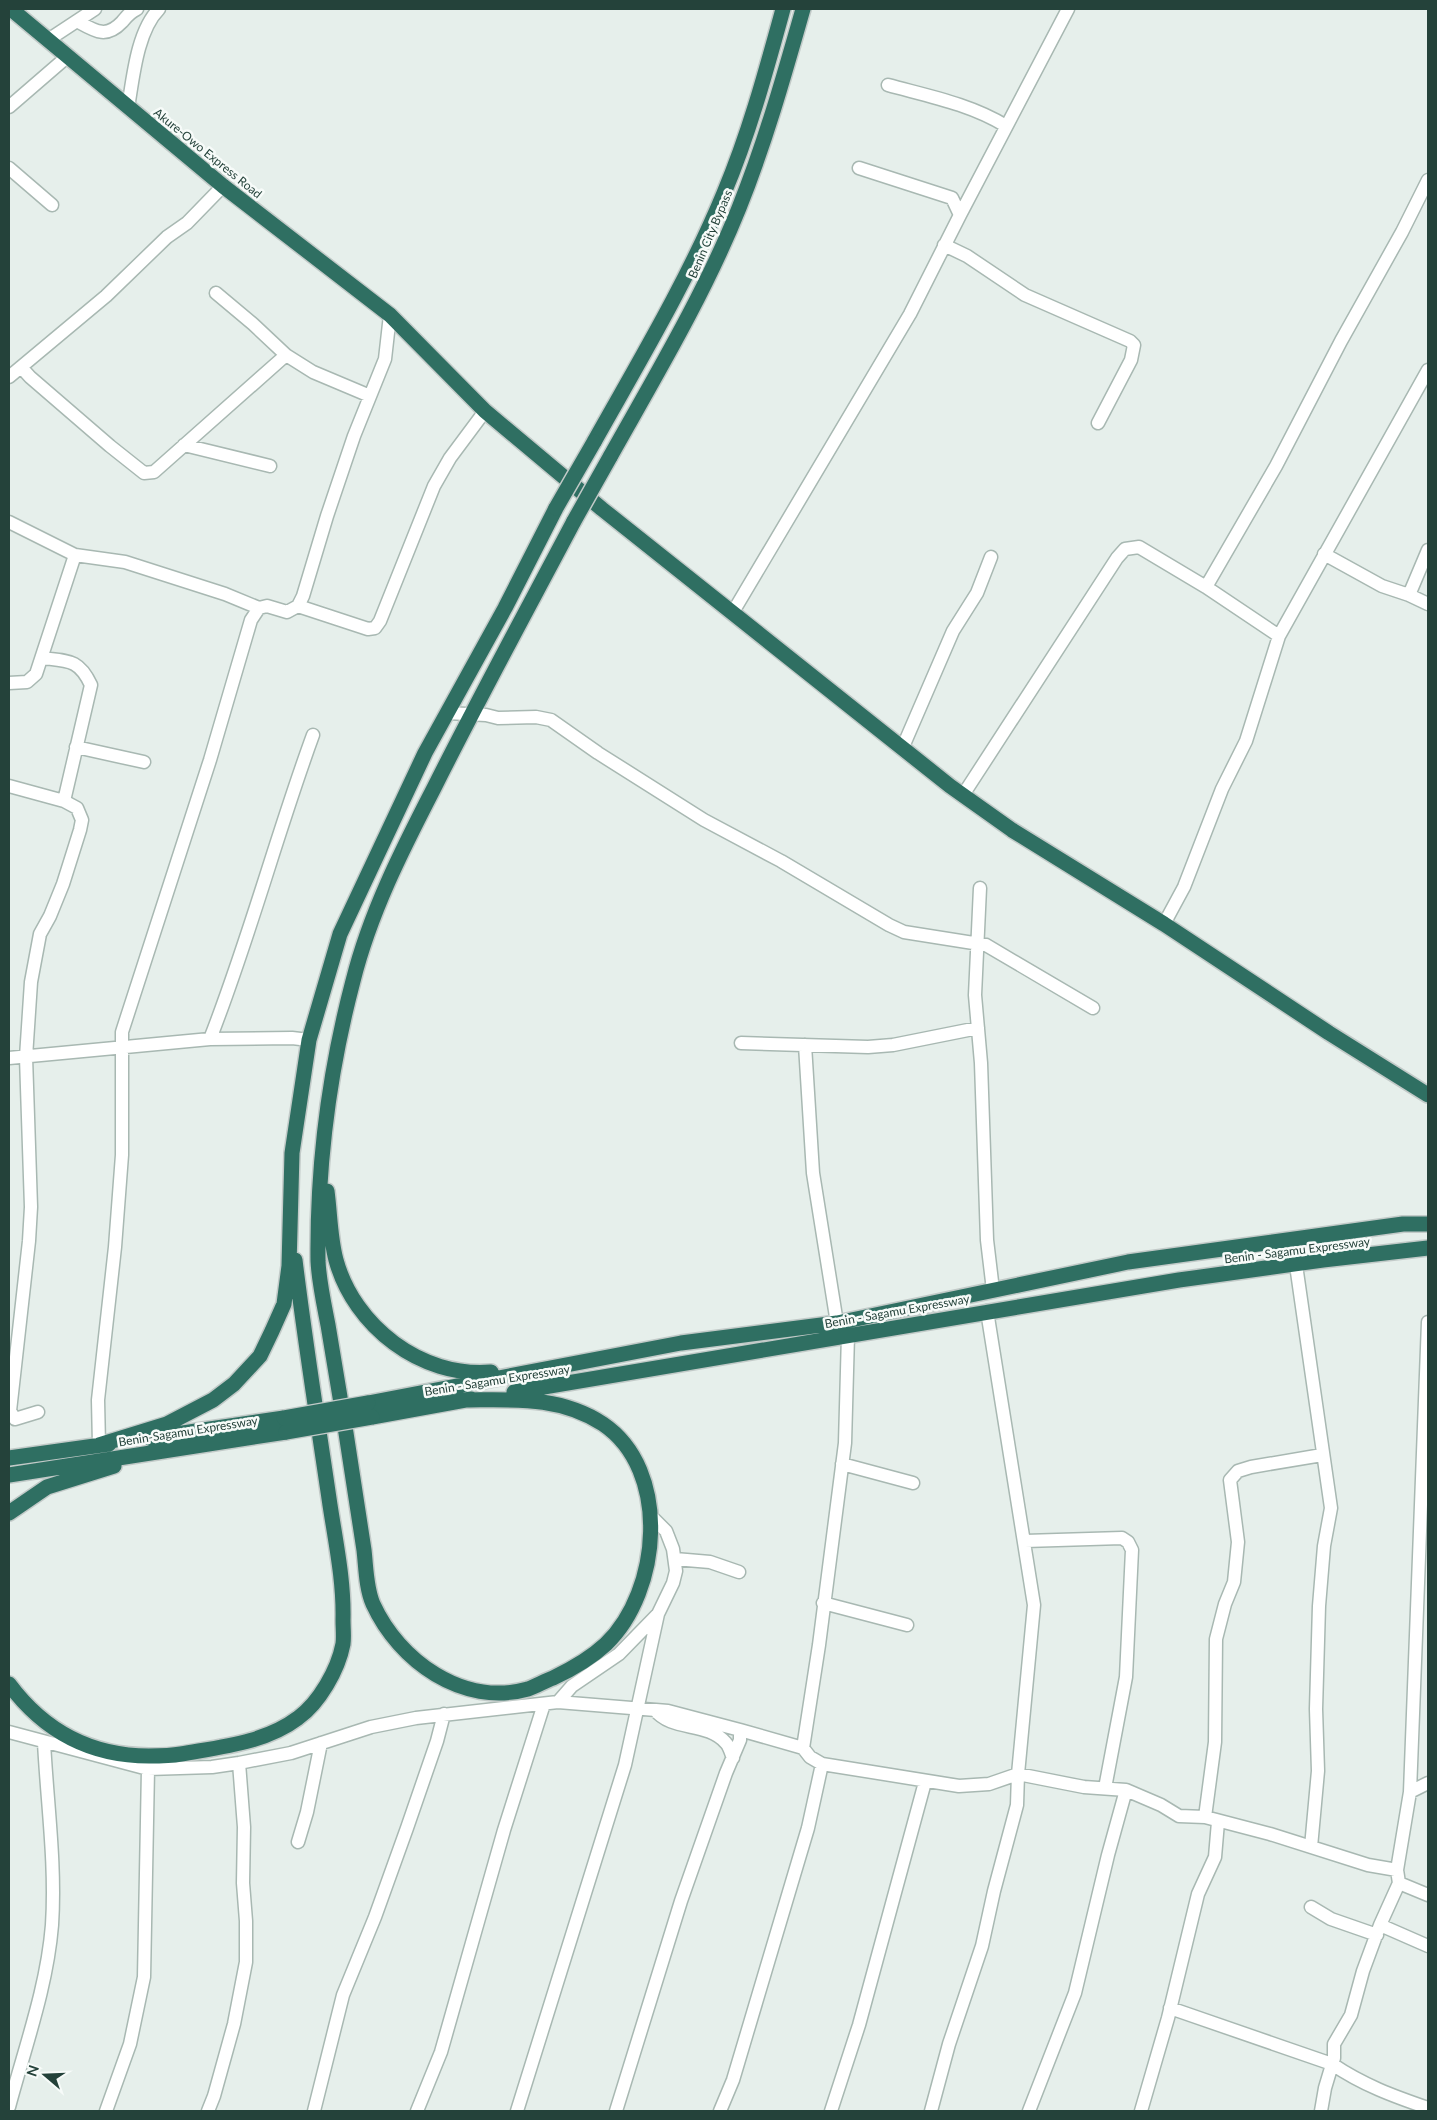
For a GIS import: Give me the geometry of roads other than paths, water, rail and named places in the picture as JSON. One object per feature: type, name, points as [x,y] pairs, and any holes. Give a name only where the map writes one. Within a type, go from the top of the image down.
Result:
[{"type":"highway","name":"Akure-Owo Express Road","points":[[11,9],[223,186],[390,315],[485,411],[602,510],[733,612],[902,749],[1012,830],[1164,924],[1329,1033],[1428,1095]]},
{"type":"highway","name":"Benin City Bypass","points":[[290,1213],[292,1153],[309,1040],[340,934],[424,753],[505,608],[556,508],[682,285],[725,192],[761,89],[783,9]]},
{"type":"highway","name":"Benin City Bypass","points":[[322,1150],[333,1075],[353,980],[376,909],[412,832],[574,521],[696,304],[739,207],[775,106],[803,9]]},
{"type":"highway","points":[[322,1150],[336,1259],[348,1292],[359,1309],[374,1326],[402,1349],[420,1360],[443,1368],[479,1373],[562,1366]]},
{"type":"highway","points":[[322,1150],[318,1267],[371,1600],[396,1642],[410,1656],[445,1681],[488,1693],[526,1689],[582,1663],[608,1642],[638,1596],[647,1569],[651,1516],[644,1480],[633,1456],[619,1437],[603,1424],[570,1406],[538,1400],[461,1400]]},
{"type":"highway","points":[[99,1445],[167,1424],[213,1400],[234,1384],[260,1356],[284,1304],[289,1266],[290,1213]]},
{"type":"highway","points":[[9,1684],[28,1709],[50,1726],[80,1742],[103,1751],[126,1756],[174,1756],[243,1742],[281,1730],[300,1717],[315,1701],[328,1682],[343,1644],[344,1594],[304,1336],[290,1213]]},
{"type":"highway","points":[[1407,1224],[1428,1213]]},
{"type":"highway","points":[[9,1458],[99,1445],[285,1425],[370,1410],[562,1366],[708,1339],[837,1324],[993,1290],[1174,1255],[1407,1224],[1428,1224]]},
{"type":"highway","name":"Benin - Sagamu Expressway","points":[[370,1410],[461,1400],[1179,1280],[1428,1248]]},
{"type":"highway","name":"Benin-Sagamu Expressway","points":[[9,1475],[167,1449],[285,1425]]},
{"type":"highway","points":[[9,1513],[47,1487],[167,1449]]},
{"type":"street","points":[[48,40],[95,9]]},
{"type":"street","points":[[77,21],[92,30],[104,33],[112,31],[130,12],[137,9]]},
{"type":"street","points":[[128,108],[134,68],[143,38],[153,15],[159,9]]},
{"type":"street","points":[[733,612],[910,314],[944,245],[1068,9]]},
{"type":"street","points":[[9,106],[68,56]]},
{"type":"street","points":[[888,85],[979,111],[1006,126]]},
{"type":"street","points":[[9,168],[52,205]]},
{"type":"street","points":[[859,168],[952,198],[960,215]]},
{"type":"street","points":[[1206,587],[1276,466],[1428,180]]},
{"type":"street","points":[[9,377],[106,296],[167,237],[187,222],[223,186]]},
{"type":"street","points":[[944,245],[959,251],[1030,298],[1130,341],[1134,345],[1131,360],[1098,423]]},
{"type":"street","points":[[216,293],[286,355],[313,372],[370,396]]},
{"type":"street","points":[[9,522],[75,554],[125,562],[225,594],[259,608],[267,606],[287,612],[298,606],[303,596],[354,436],[385,359],[390,315]]},
{"type":"street","points":[[21,367],[30,377],[110,446],[144,472],[154,472],[286,355]]},
{"type":"street","points":[[1164,924],[1184,887],[1222,789],[1246,741],[1279,636],[1428,370]]},
{"type":"street","points":[[298,606],[368,629],[375,628],[380,621],[434,486],[450,458],[485,411]]},
{"type":"street","points":[[184,446],[270,466]]},
{"type":"street","points":[[963,795],[1117,558],[1125,549],[1138,547],[1206,587],[1279,636]]},
{"type":"street","points":[[1409,595],[1428,550]]},
{"type":"street","points":[[9,683],[27,682],[32,679],[42,658],[75,554]]},
{"type":"street","points":[[1324,554],[1382,586],[1428,604]]},
{"type":"street","points":[[902,749],[950,636],[976,593],[991,557]]},
{"type":"street","points":[[99,1445],[98,1400],[115,1247],[122,1155],[122,1032],[210,760],[251,620],[259,608]]},
{"type":"street","points":[[42,658],[73,662],[84,671],[91,685],[64,801]]},
{"type":"street","points":[[447,713],[486,715],[498,718],[536,717],[551,720],[598,753],[704,820],[780,861],[889,925],[904,932],[986,944],[1093,1008]]},
{"type":"street","points":[[210,1039],[226,1000],[285,812],[313,735]]},
{"type":"street","points":[[76,747],[144,762]]},
{"type":"street","points":[[9,786],[64,801],[77,808],[80,814],[80,830],[63,884],[50,916],[40,934],[31,982],[26,1057],[31,1207],[30,1241],[10,1411],[15,1419],[38,1412]]},
{"type":"street","points":[[980,888],[975,995],[981,1063],[987,1240],[993,1290]]},
{"type":"street","points":[[741,1043],[868,1047],[893,1045],[978,1028]]},
{"type":"street","points":[[9,1058],[210,1039],[292,1038],[309,1040]]},
{"type":"street","points":[[804,1045],[813,1173],[837,1324]]},
{"type":"street","points":[[1296,1265],[1331,1508],[1324,1546],[1319,1606],[1316,1710],[1318,1770],[1311,1847]]},
{"type":"street","points":[[931,2111],[950,2044],[982,1946],[994,1891],[1018,1805],[1018,1774],[1034,1605],[986,1311]]},
{"type":"street","points":[[1321,2111],[1332,2064],[1334,2044],[1351,2015],[1363,1970],[1398,1883],[1397,1870],[1410,1792],[1428,1322]]},
{"type":"street","points":[[803,1748],[819,1645],[842,1464],[847,1404],[848,1335]]},
{"type":"street","points":[[1205,1817],[1215,1742],[1216,1639],[1225,1604],[1234,1582],[1238,1542],[1230,1480],[1238,1471],[1252,1467],[1322,1456]]},
{"type":"street","points":[[842,1464],[913,1484]]},
{"type":"street","points":[[518,2111],[625,1765],[658,1614],[673,1583],[676,1571],[675,1559],[666,1531],[651,1516]]},
{"type":"street","points":[[1025,1541],[1122,1538],[1128,1542],[1132,1550],[1126,1677],[1105,1788]]},
{"type":"street","points":[[675,1559],[710,1562],[739,1572]]},
{"type":"street","points":[[823,1603],[906,1625]]},
{"type":"street","points":[[558,1702],[572,1686],[619,1654],[658,1614]]},
{"type":"street","points":[[619,1654],[652,1642]]},
{"type":"street","points":[[9,1732],[148,1769],[212,1767],[290,1753],[371,1727],[444,1714],[558,1702],[638,1708],[668,1711],[803,1748],[810,1757],[822,1764],[925,1782],[959,1786],[989,1784],[1018,1774],[1084,1787],[1126,1790],[1161,1804],[1179,1816],[1205,1817],[1218,1822],[1270,1834],[1368,1866],[1397,1870]]},
{"type":"street","points":[[417,2111],[441,2052],[504,1830],[544,1704]]},
{"type":"street","points":[[655,1710],[661,1718],[668,1722],[712,1733],[727,1743],[733,1758]]},
{"type":"street","points":[[314,2111],[343,1995],[407,1828],[437,1741],[444,1714]]},
{"type":"street","points":[[616,2111],[681,1901],[740,1740],[740,1730]]},
{"type":"street","points":[[9,2107],[40,2000],[52,1925],[52,1854],[44,1742]]},
{"type":"street","points":[[298,1842],[307,1812],[321,1743]]},
{"type":"street","points":[[208,2111],[234,2024],[246,1962],[246,1921],[243,1883],[244,1827],[239,1763]]},
{"type":"street","points":[[720,2111],[733,2080],[808,1828],[822,1764]]},
{"type":"street","points":[[106,2111],[130,2044],[144,1977],[148,1769]]},
{"type":"street","points":[[831,2111],[859,2025],[925,1782]]},
{"type":"street","points":[[1410,1792],[1428,1783]]},
{"type":"street","points":[[1029,2111],[1075,1993],[1108,1855],[1126,1790]]},
{"type":"street","points":[[1141,2111],[1170,2008],[1198,1894],[1215,1857],[1218,1822]]},
{"type":"street","points":[[1398,1883],[1428,1894]]},
{"type":"street","points":[[1311,1907],[1330,1919],[1378,1930],[1428,1946]]},
{"type":"street","points":[[1170,2008],[1332,2064],[1355,2080],[1376,2090],[1428,2108]]}]
